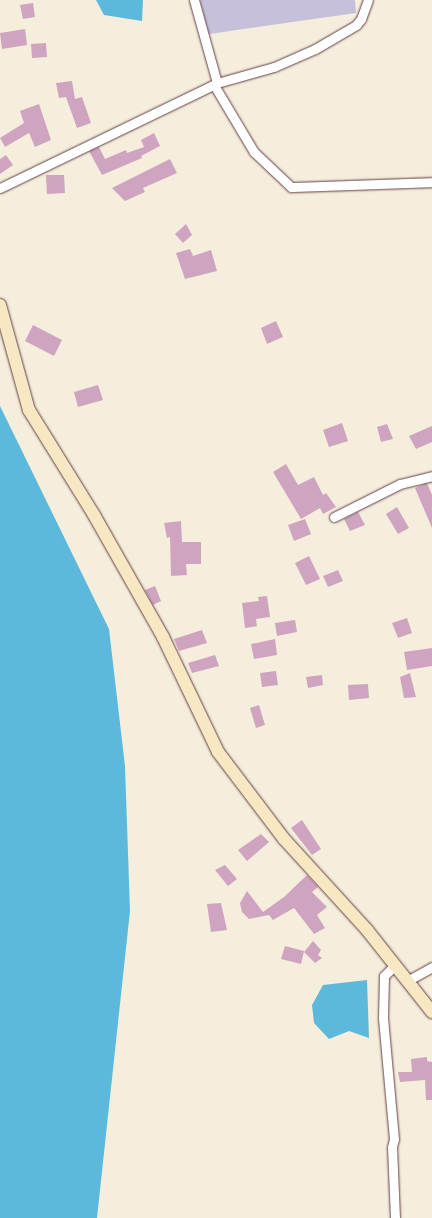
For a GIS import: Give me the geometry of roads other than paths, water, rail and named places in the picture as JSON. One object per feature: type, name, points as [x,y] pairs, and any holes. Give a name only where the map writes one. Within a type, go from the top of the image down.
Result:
[{"type":"main road","points":[[0,305],[29,410],[94,515],[163,637],[218,752],[284,839],[367,930],[432,1012]]},
{"type":"street","points":[[194,0],[215,84],[254,152],[291,187],[432,182]]},
{"type":"street","points":[[0,188],[215,84],[274,67],[315,49],[356,25],[361,19],[368,0]]},
{"type":"street","points":[[334,517],[400,484],[432,476]]},
{"type":"street","points":[[395,965],[384,976],[383,1017],[394,1139],[392,1147],[395,1218]]},
{"type":"street","points":[[407,981],[432,967]]},
{"type":"water","points":[[96,0],[143,0],[142,21],[104,15]]},
{"type":"water","points":[[0,406],[109,629],[125,766],[130,911],[97,1218],[0,1218]]},
{"type":"water","points":[[367,980],[369,1038],[349,1031],[329,1039],[314,1023],[312,1005],[323,985]]}]
